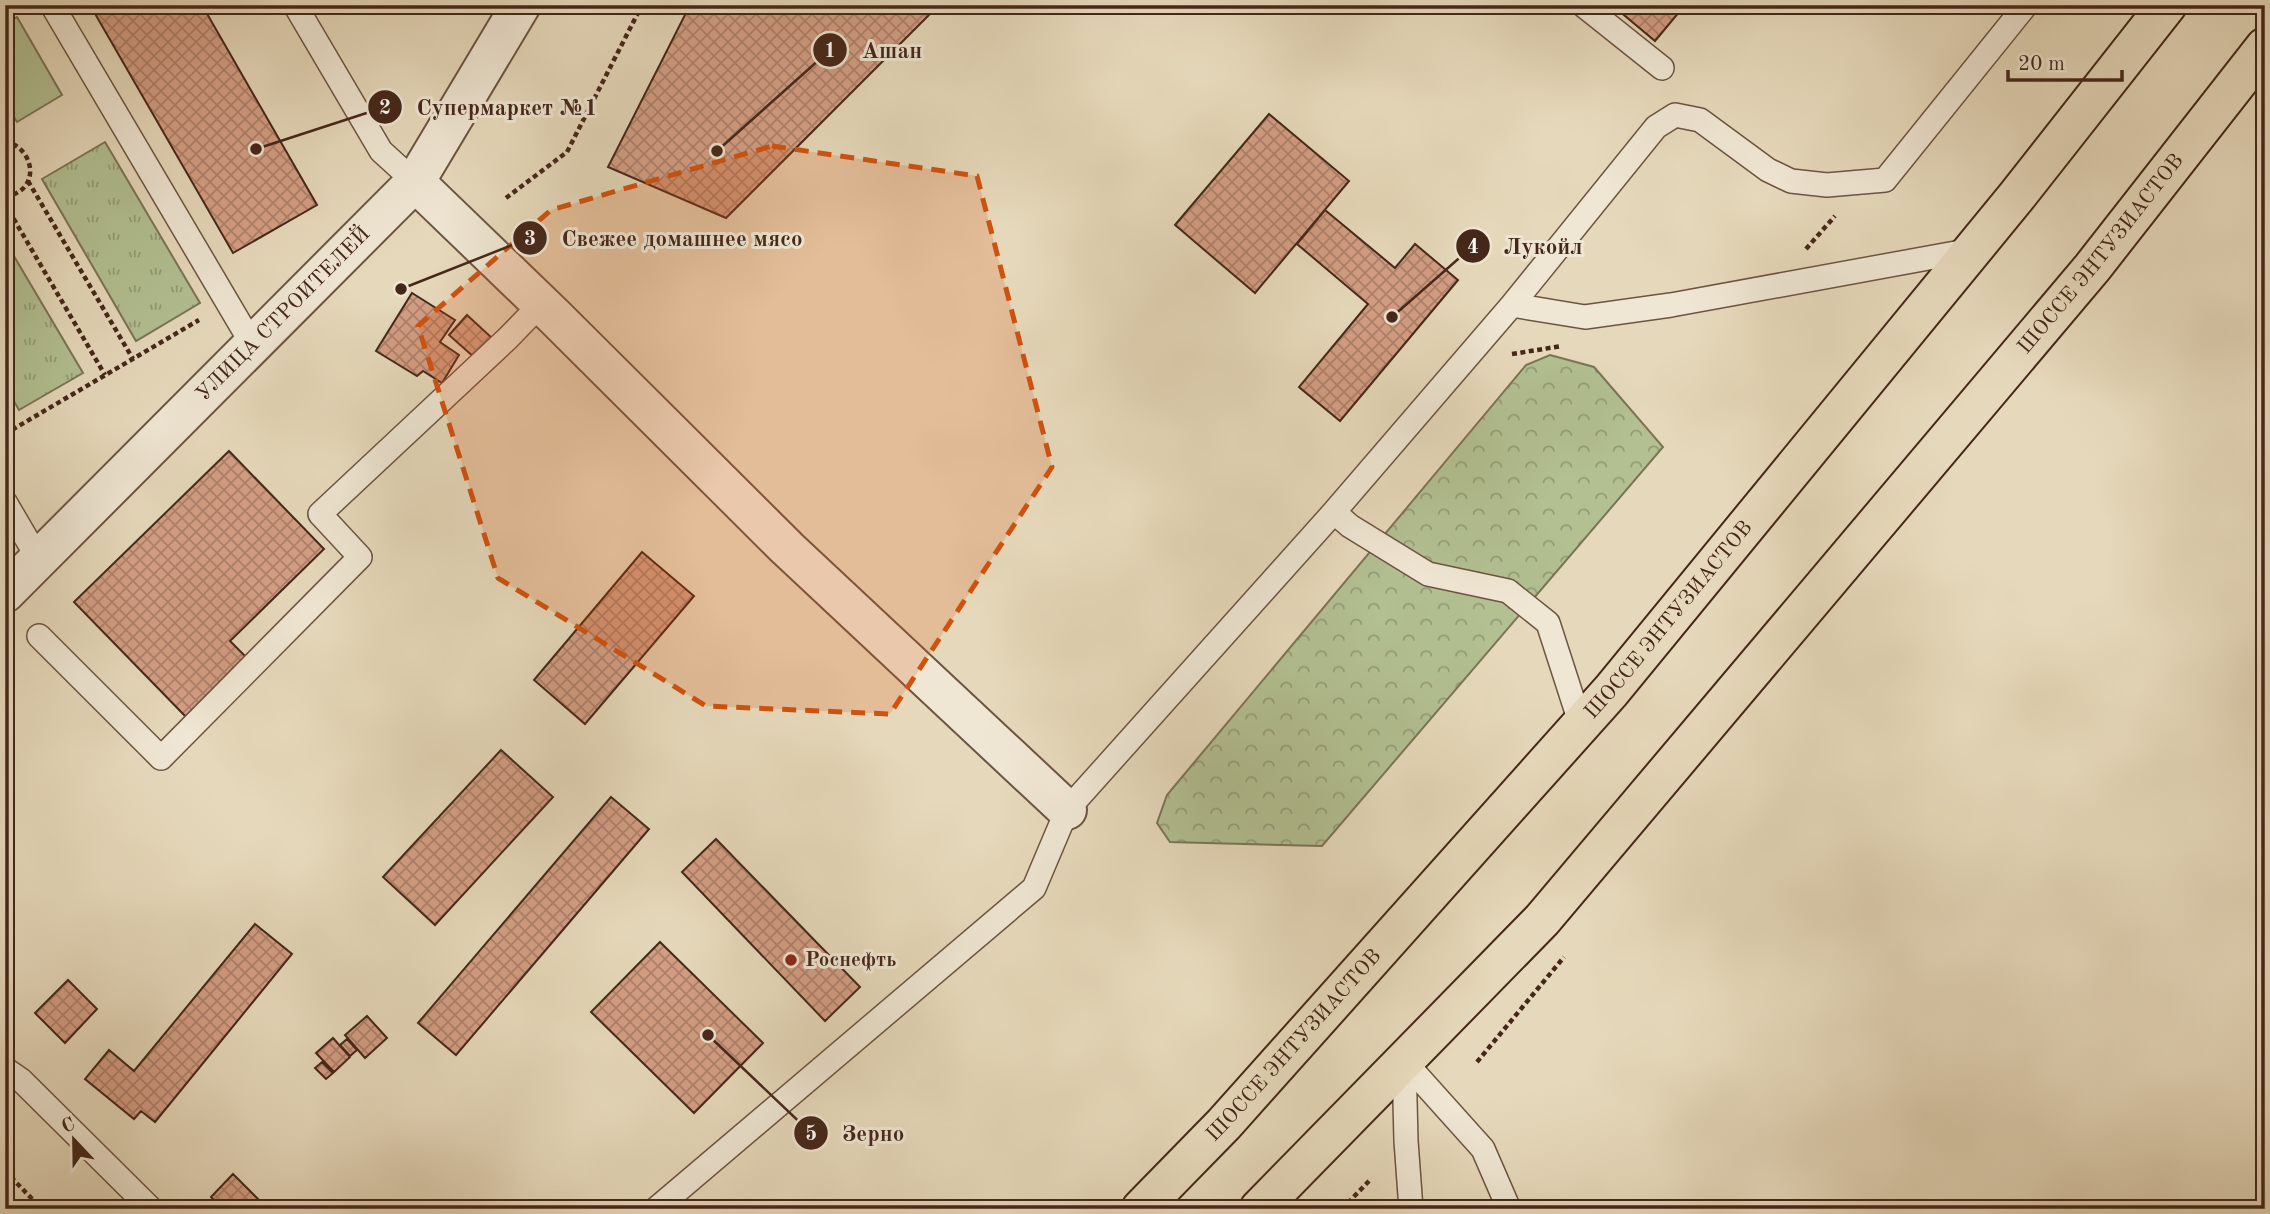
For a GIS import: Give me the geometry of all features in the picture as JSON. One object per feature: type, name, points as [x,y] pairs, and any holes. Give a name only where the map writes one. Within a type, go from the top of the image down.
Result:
[{"type":"highway","name":"ШОССЕ ЭНТУЗИАСТОВ","points":[[1141,1209],[1224,1124],[1581,725],[1972,250],[2166,5]]},
{"type":"highway","name":"ШОССЕ ЭНТУЗИАСТОВ","points":[[1259,1209],[1551,909],[2092,268],[2265,47]]},
{"type":"street","name":"УЛИЦА СТРОИТЕЛЕЙ","points":[[5,593],[415,182],[521,5]]},
{"type":"street","points":[[415,182],[787,548],[1067,810]]},
{"type":"lane","points":[[52,5],[252,344]]},
{"type":"lane","points":[[295,5],[381,151],[415,182]]},
{"type":"lane","points":[[1583,5],[1662,68]]},
{"type":"lane","points":[[656,1209],[1034,888],[1067,810],[1334,512],[1512,305],[1665,119],[1675,115],[1700,120],[1768,170],[1791,181],[1827,185],[1885,180],[2026,5]]},
{"type":"lane","points":[[1512,305],[1585,317],[1671,305],[1972,250]]},
{"type":"lane","points":[[38,636],[161,758],[360,557],[320,514],[541,304]]},
{"type":"lane","points":[[5,502],[39,560]]},
{"type":"lane","points":[[1334,512],[1350,526],[1428,574],[1508,591],[1548,623],[1581,725]]},
{"type":"lane","points":[[1404,1061],[1411,1209]]},
{"type":"lane","points":[[1404,1061],[1483,1149],[1509,1209]]},
{"type":"lane","points":[[5,1069],[21,1080],[151,1209]]},
{"type":"path","points":[[506,198],[567,152],[642,5]]},
{"type":"path","points":[[5,141],[18,145],[27,155],[31,167],[28,181],[22,190],[5,196]]},
{"type":"path","points":[[28,181],[132,359]]},
{"type":"path","points":[[5,204],[106,375]]},
{"type":"path","points":[[5,434],[199,320]]},
{"type":"path","points":[[5,1171],[39,1206]]},
{"type":"path","points":[[1342,1209],[1368,1181]]},
{"type":"highlighted area","points":[[772,146],[977,176],[1052,467],[890,714],[706,706],[498,578],[418,326],[551,210]]},
{"type":"green space","points":[[17,17],[62,95],[17,122],[5,102],[5,23]]},
{"type":"green space","points":[[105,142],[200,303],[136,341],[42,179]]},
{"type":"green space","points":[[5,241],[83,373],[19,410],[5,386]]},
{"type":"green space","points":[[1550,355],[1594,367],[1663,447],[1322,846],[1170,842],[1157,823],[1167,795],[1526,365]]},
{"type":"building","points":[[90,5],[202,5],[317,205],[233,253]]},
{"type":"building","points":[[690,5],[939,5],[726,218],[608,167]]},
{"type":"building","points":[[1612,5],[1685,5],[1655,41]]},
{"type":"building","points":[[1269,114],[1349,181],[1255,293],[1175,225]]},
{"type":"building","points":[[1325,210],[1395,268],[1415,244],[1458,280],[1340,421],[1299,387],[1368,304],[1297,244]]},
{"type":"building","points":[[412,293],[455,320],[440,342],[459,355],[442,383],[423,371],[417,376],[376,351]]},
{"type":"building","points":[[467,315],[492,338],[475,358],[449,335]]},
{"type":"building","points":[[229,451],[324,549],[230,641],[250,661],[189,720],[74,602]]},
{"type":"building","points":[[642,552],[694,596],[585,724],[534,680]]},
{"type":"building","points":[[501,750],[553,797],[435,925],[383,877]]},
{"type":"building","points":[[611,797],[649,829],[456,1055],[418,1023]]},
{"type":"building","points":[[716,839],[860,987],[825,1021],[682,872]]},
{"type":"building","points":[[255,924],[292,954],[155,1122],[141,1111],[134,1119],[85,1079],[109,1050],[134,1071]]},
{"type":"building","points":[[660,942],[763,1043],[694,1113],[591,1012]]},
{"type":"building","points":[[68,980],[97,1009],[65,1043],[35,1013]]},
{"type":"building","points":[[367,1016],[387,1038],[365,1058],[345,1035]]},
{"type":"building","points":[[333,1038],[350,1057],[334,1072],[316,1053]]},
{"type":"building","points":[[347,1039],[357,1050],[350,1056],[340,1045]]},
{"type":"building","points":[[322,1062],[333,1073],[326,1079],[315,1068]]},
{"type":"building","points":[[233,1174],[262,1203],[256,1209],[222,1209],[211,1197]]},
{"type":"place","name":"Супермаркет №1","points":[[256,149]]},
{"type":"place","name":"Ашан","points":[[717,151]]},
{"type":"place","name":"Свежее домашнее мясо","points":[[401,289]]},
{"type":"place","name":"Лукойл","points":[[1392,317]]},
{"type":"place","name":"Роснефть","points":[[791,960]]},
{"type":"place","name":"Зерно","points":[[708,1035]]}]
